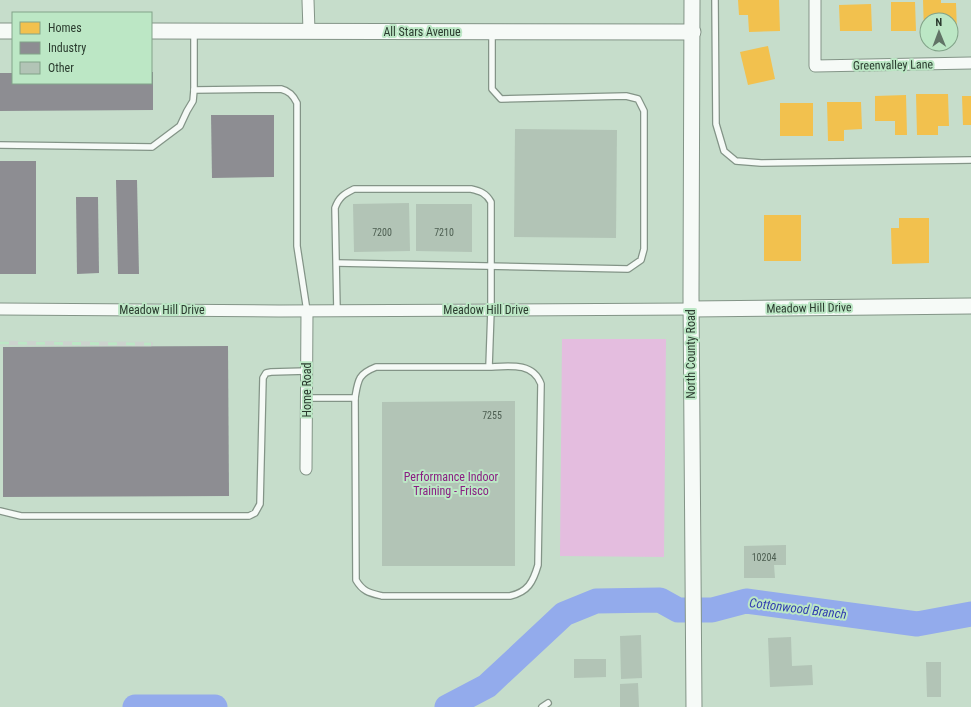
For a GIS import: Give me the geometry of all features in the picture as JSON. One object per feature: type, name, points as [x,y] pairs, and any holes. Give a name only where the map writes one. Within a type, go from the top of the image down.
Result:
[{"type":"street","points":[[308,0],[309,31]]},
{"type":"street","name":"North County Road","points":[[692,0],[693,32],[690,309],[694,707]]},
{"type":"street","name":"Greenvalley Lane","points":[[814,0],[815,66],[971,63]]},
{"type":"street","points":[[0,31],[12,31]]},
{"type":"street","name":"All Stars Avenue","points":[[152,31],[693,32]]},
{"type":"street","name":"Meadow Hill Drive","points":[[0,309],[307,311],[971,306]]},
{"type":"street","name":"Home Road","points":[[306,469],[307,311]]},
{"type":"lane","points":[[715,0],[716,124],[724,151],[736,161],[761,163],[971,160]]},
{"type":"lane","points":[[0,145],[152,147],[180,126],[193,100],[194,31]]},
{"type":"lane","points":[[337,262],[628,269],[641,260],[644,248],[644,110],[638,99],[626,96],[501,99],[492,89],[492,32]]},
{"type":"lane","points":[[194,90],[281,89],[286,90],[293,95],[297,102],[297,246],[307,311]]},
{"type":"lane","points":[[337,310],[335,208],[338,199],[344,194],[354,189],[471,189],[481,191],[487,195],[491,202],[491,310],[489,367]]},
{"type":"lane","points":[[516,366],[530,370],[539,378],[542,384],[538,565],[534,578],[527,589],[510,596],[382,596],[367,593],[361,588],[356,580],[355,398],[360,376],[365,371],[376,367],[489,367],[516,366]]},
{"type":"lane","points":[[0,511],[21,516],[249,516],[255,513],[260,504],[263,378],[266,373],[271,372],[307,371]]},
{"type":"lane","points":[[307,398],[355,398]]},
{"type":"lane","points":[[542,707],[548,703]]},
{"type":"shaded area","points":[[562,339],[666,339],[664,557],[560,556]]},
{"type":"building: Homes","points":[[738,0],[779,0],[780,31],[749,32],[748,15],[739,15]]},
{"type":"building: Homes","points":[[923,0],[941,0],[941,3],[956,3],[956,12],[923,12]]},
{"type":"building: Homes","points":[[891,2],[915,2],[916,31],[891,31]]},
{"type":"building: Homes","points":[[871,4],[872,31],[840,31],[839,5]]},
{"type":"building: Homes","points":[[768,46],[775,79],[748,85],[740,52]]},
{"type":"building: Homes","points":[[916,94],[948,94],[949,126],[938,126],[938,135],[917,135]]},
{"type":"building: Homes","points":[[906,95],[907,135],[895,135],[895,121],[875,121],[875,96]]},
{"type":"building: Homes","points":[[962,96],[971,96],[971,125],[963,125]]},
{"type":"building: Homes","points":[[827,102],[861,102],[862,129],[844,130],[844,141],[828,141]]},
{"type":"building: Homes","points":[[780,103],[813,103],[813,136],[780,136]]},
{"type":"building: Homes","points":[[764,215],[801,215],[801,261],[764,261]]},
{"type":"building: Homes","points":[[899,218],[929,218],[929,263],[892,264],[891,228],[899,228]]},
{"type":"building: Industry","points":[[153,72],[153,110],[0,111],[0,73],[12,73],[12,84],[152,84]]},
{"type":"building: Industry","points":[[211,115],[274,115],[274,177],[212,178]]},
{"type":"building: Industry","points":[[0,161],[36,161],[36,274],[0,274]]},
{"type":"building: Industry","points":[[116,180],[137,180],[139,274],[118,274]]},
{"type":"building: Industry","points":[[76,197],[98,197],[99,273],[77,274]]},
{"type":"building: Industry","points":[[228,346],[229,496],[3,497],[3,347]]},
{"type":"building: Other","points":[[515,129],[617,130],[616,238],[514,237]]},
{"type":"building: Other","points":[[409,203],[410,251],[354,252],[353,204]]},
{"type":"building: Other","points":[[416,204],[472,204],[472,252],[416,251]]},
{"type":"building: Other","name":"Performance Indoor Training - Frisco","points":[[515,401],[515,566],[382,566],[382,402]]},
{"type":"building: Other","points":[[786,545],[786,565],[774,565],[775,578],[744,578],[744,546]]},
{"type":"building: Other","points":[[641,635],[642,678],[621,679],[620,636]]},
{"type":"building: Other","points":[[791,637],[792,666],[812,665],[813,685],[770,687],[768,638]]},
{"type":"building: Other","points":[[574,659],[606,659],[606,677],[574,678]]},
{"type":"building: Other","points":[[926,662],[941,662],[941,697],[927,697]]},
{"type":"building: Other","points":[[638,683],[639,707],[620,707],[620,684]]},
{"type":"waterway","name":"Cottonwood Branch","points":[[447,707],[487,686],[564,614],[596,601],[660,600],[678,610],[712,610],[746,601],[917,624],[971,614]]},
{"type":"waterway","name":"Cottonwood Branch","points":[[135,707],[215,707]]},
{"type":"railway","points":[[0,343],[151,344]]}]
